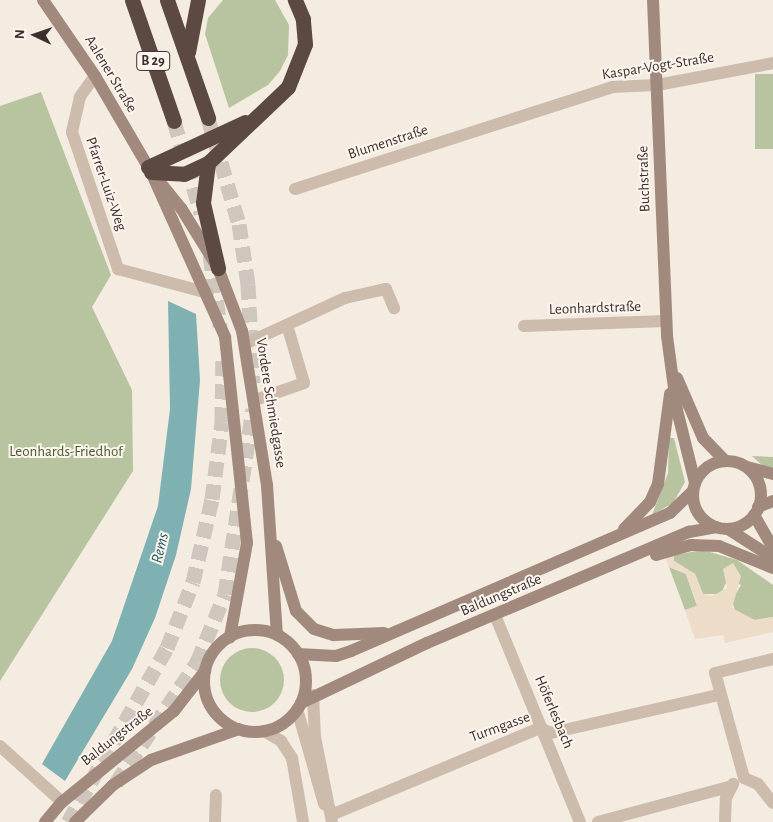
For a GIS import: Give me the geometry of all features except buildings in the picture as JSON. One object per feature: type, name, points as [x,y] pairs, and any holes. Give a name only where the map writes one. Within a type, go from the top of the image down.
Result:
[{"type":"highway","name":"B 29","points":[[132,0],[174,121]]},
{"type":"highway","name":"B 29","points":[[167,0],[208,118]]},
{"type":"highway","points":[[188,61],[189,32],[198,0]]},
{"type":"highway","points":[[150,170],[184,174],[208,163],[288,87],[303,58],[305,30],[295,0]]},
{"type":"highway","points":[[150,170],[254,119]]},
{"type":"highway","points":[[208,163],[203,203],[218,268]]},
{"type":"street","name":"Aalener Straße","points":[[43,0],[95,76],[150,170]]},
{"type":"street","name":"Buchstraße","points":[[653,0],[666,322],[672,374],[694,487]]},
{"type":"street","name":"Kaspar-Vogt-Straße","points":[[492,125],[612,86],[657,85],[773,63]]},
{"type":"street","name":"Pfarrer-Luiz-Weg","points":[[95,76],[80,97],[74,143],[118,269],[154,281],[208,293]]},
{"type":"street","name":"Blumenstraße","points":[[295,190],[492,125]]},
{"type":"street","name":"Vordere Schmiedgasse","points":[[150,170],[182,208],[218,268],[245,344],[255,400],[271,529],[277,635]]},
{"type":"street","points":[[150,170],[208,293],[231,364],[246,507],[244,575],[230,636]]},
{"type":"street","points":[[245,344],[345,298],[386,289],[394,308]]},
{"type":"street","name":"Leonhardstraße","points":[[524,326],[666,322]]},
{"type":"street","points":[[255,400],[304,383],[287,325]]},
{"type":"street","name":"Buchstraße","points":[[669,356],[703,438],[725,461]]},
{"type":"street","points":[[620,533],[650,502],[658,484],[672,374]]},
{"type":"street","points":[[773,474],[725,461],[707,467],[694,487],[696,509],[722,528],[773,558]]},
{"type":"street","points":[[745,466],[759,484],[756,511],[773,548]]},
{"type":"street","name":"Baldungstraße","points":[[298,654],[336,656],[400,630],[679,508],[694,487]]},
{"type":"street","points":[[722,528],[773,501]]},
{"type":"street","name":"Baldungstraße","points":[[299,706],[313,695],[495,615],[620,564],[689,532],[722,528]]},
{"type":"street","points":[[271,529],[291,598],[302,620],[314,629],[352,636],[400,630]]},
{"type":"street","points":[[620,564],[704,544],[730,549],[773,568]]},
{"type":"street","name":"Höferlesbach","points":[[495,615],[546,731],[580,822]]},
{"type":"street","points":[[75,822],[113,785],[151,760],[239,729],[264,731],[278,726],[299,706],[306,686],[298,654],[277,635],[252,630],[230,636],[219,646],[206,671],[213,708],[239,729]]},
{"type":"street","points":[[773,659],[715,673],[718,695],[744,778],[758,784],[773,803]]},
{"type":"street","name":"Baldungstraße","points":[[45,820],[62,802],[174,711],[206,671]]},
{"type":"street","points":[[313,695],[315,737],[332,818]]},
{"type":"street","name":"Turmgasse","points":[[332,818],[431,770],[540,728],[546,731],[718,695]]},
{"type":"street","points":[[299,706],[316,788],[332,818]]},
{"type":"street","points":[[264,731],[281,741],[292,758],[303,822]]},
{"type":"street","points":[[0,746],[62,802]]},
{"type":"street","points":[[598,822],[729,788],[744,778]]},
{"type":"street","points":[[725,822],[729,788]]},
{"type":"street","points":[[215,822],[216,795]]},
{"type":"green space","points":[[223,0],[275,0],[289,25],[288,55],[280,71],[268,85],[229,108],[205,34],[208,18]]},
{"type":"green space","points":[[755,74],[773,74],[773,149],[755,149]]},
{"type":"green space","name":"Leonhards-Friedhof","points":[[41,92],[111,275],[92,307],[132,390],[133,471],[0,681],[0,106]]},
{"type":"green space","points":[[669,438],[674,438],[685,482],[673,503],[652,515],[668,473]]},
{"type":"green space","points":[[752,456],[773,457],[773,470],[764,467]]},
{"type":"green space","points":[[703,550],[737,560],[773,585],[773,617],[755,620],[736,614],[732,600],[741,585],[728,578],[721,594],[703,594],[695,574],[674,561],[674,555]]},
{"type":"green space","points":[[669,567],[686,574],[697,606],[685,610]]},
{"type":"green space","points":[[252,648],[270,654],[278,662],[284,680],[278,698],[270,706],[252,712],[234,706],[226,698],[220,680],[226,662],[234,654]]},
{"type":"shaded area","points":[[674,555],[674,561],[695,574],[703,594],[712,596],[727,588],[723,569],[733,563],[741,576],[732,608],[755,620],[773,617],[773,632],[725,643],[723,635],[695,639],[685,610],[697,606],[686,574],[669,567],[666,558]]},
{"type":"water","name":"Rems","points":[[168,301],[196,314],[200,380],[191,489],[176,555],[155,618],[132,669],[65,781],[42,764],[112,641],[158,506],[170,409]]},
{"type":"tunnel","points":[[208,118],[239,224],[248,284],[253,383]]},
{"type":"tunnel","points":[[174,121],[201,213]]},
{"type":"tunnel","points":[[210,255],[220,326]]},
{"type":"tunnel","points":[[68,822],[167,648],[193,582],[212,499],[222,422],[223,354]]},
{"type":"tunnel","points":[[116,783],[197,662],[225,594],[253,409]]}]
